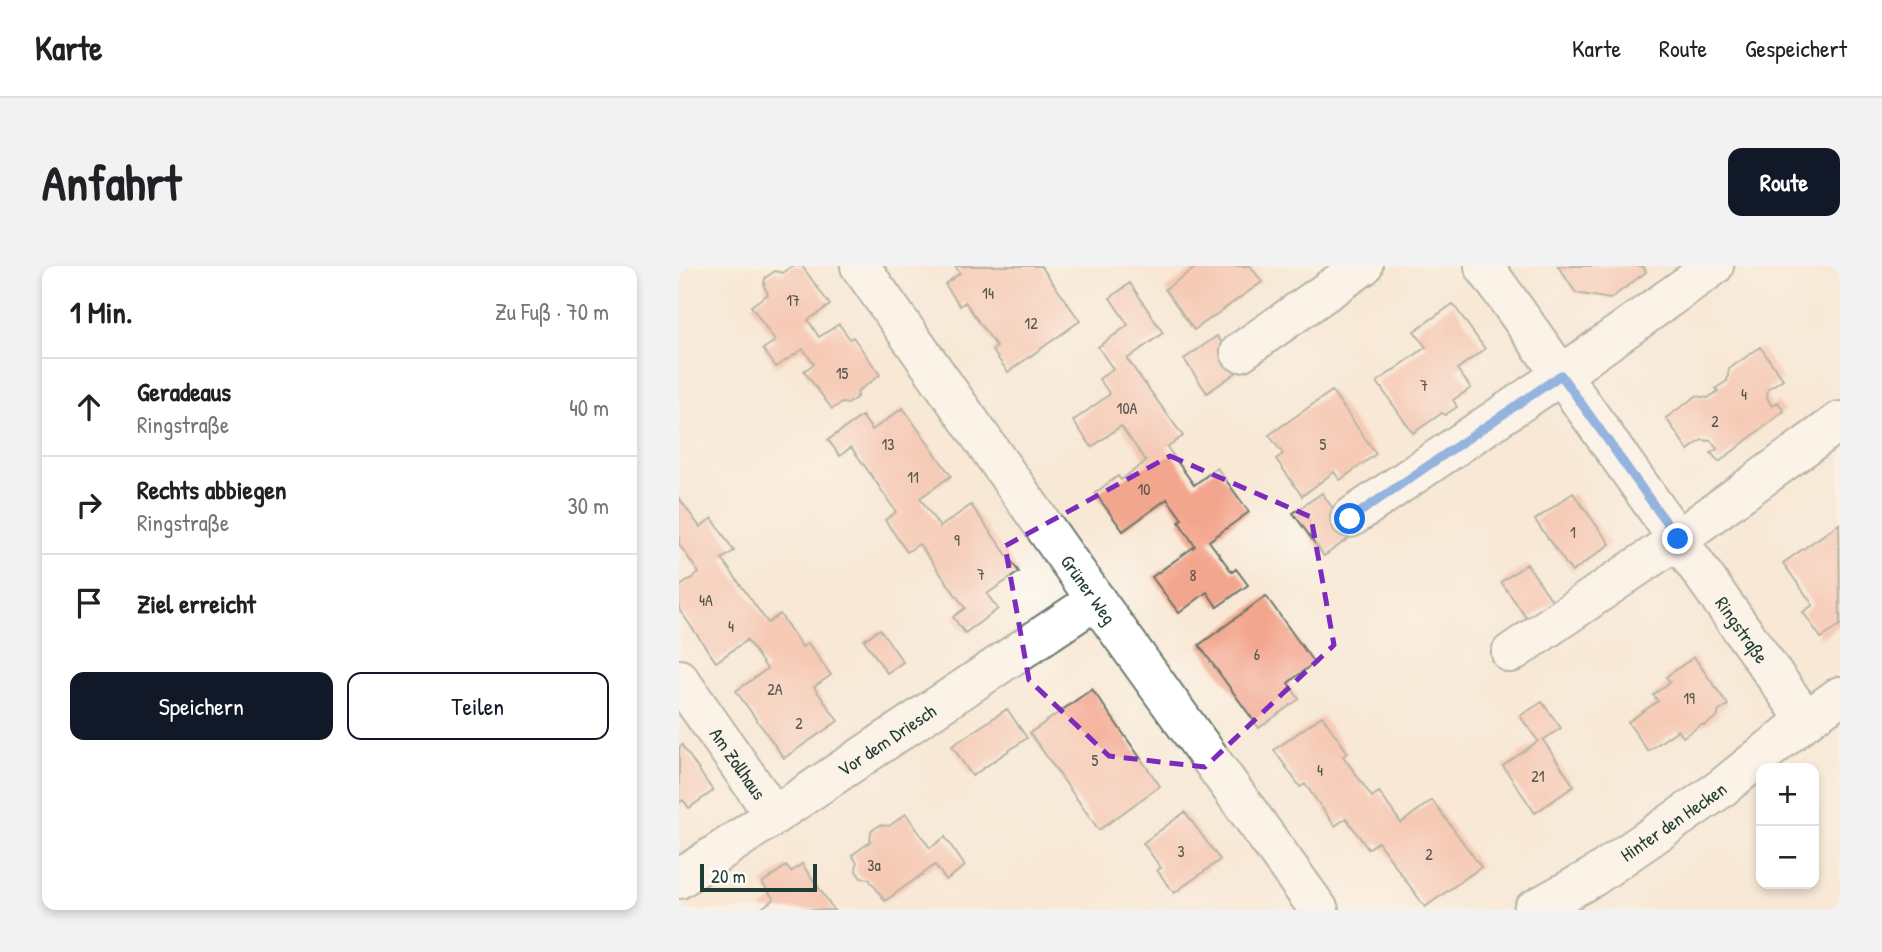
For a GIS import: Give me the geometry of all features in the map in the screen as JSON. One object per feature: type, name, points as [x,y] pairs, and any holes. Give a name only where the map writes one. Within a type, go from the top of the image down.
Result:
[{"type":"street","name":"Grüner Weg","points":[[860,266],[1319,910]]},
{"type":"street","points":[[1240,352],[1363,266]]},
{"type":"street","name":"Ringstraße","points":[[1484,266],[1807,720]]},
{"type":"street","points":[[1350,519],[1561,375],[1714,266]]},
{"type":"street","points":[[1511,653],[1678,539],[1840,421]]},
{"type":"street","name":"Vor dem Driesch","points":[[679,879],[1096,600]]},
{"type":"street","name":"Am Zollhaus","points":[[679,679],[774,815]]},
{"type":"street","name":"Hinter den Hecken","points":[[1533,910],[1593,877],[1719,790],[1840,696]]},
{"type":"highlighted area","points":[[1170,456],[1311,517],[1334,645],[1205,767],[1109,756],[1029,680],[1005,546]]},
{"type":"building","points":[[792,266],[802,266],[830,305],[808,320],[819,337],[839,324],[850,339],[853,337],[880,375],[858,391],[857,397],[848,404],[842,403],[832,409],[804,371],[814,364],[803,349],[776,367],[763,349],[775,341],[751,306],[768,294],[764,286],[765,278],[775,271],[783,273]]},
{"type":"building","points":[[955,266],[1041,266],[1080,321],[1008,372],[992,350],[997,347],[965,302],[960,306],[945,284],[960,273]]},
{"type":"building","points":[[1198,266],[1250,266],[1262,282],[1194,330],[1165,289]]},
{"type":"building","points":[[1558,266],[1643,266],[1646,272],[1610,299],[1576,293]]},
{"type":"building","points":[[1130,283],[1163,333],[1127,359],[1183,436],[1167,447],[1194,485],[1217,468],[1249,512],[1209,541],[1232,572],[1236,569],[1248,585],[1217,607],[1207,592],[1179,613],[1152,577],[1195,546],[1179,522],[1182,519],[1167,499],[1123,531],[1095,493],[1118,476],[1121,480],[1146,461],[1121,426],[1092,447],[1073,421],[1110,394],[1099,379],[1113,369],[1098,347],[1128,325],[1110,298]]},
{"type":"building","points":[[1453,304],[1485,349],[1457,369],[1471,388],[1453,400],[1457,407],[1445,415],[1442,413],[1413,433],[1377,382],[1426,347],[1414,331]]},
{"type":"building","points":[[1217,336],[1241,369],[1207,393],[1184,359]]},
{"type":"building","points":[[1760,347],[1783,379],[1768,389],[1767,398],[1772,406],[1778,402],[1784,411],[1719,462],[1711,453],[1717,449],[1711,441],[1702,440],[1688,450],[1666,418],[1696,396],[1708,398],[1718,391],[1716,388],[1727,381],[1729,369]]},
{"type":"building","points":[[1332,391],[1376,454],[1340,480],[1334,472],[1302,496],[1276,459],[1283,454],[1269,435]]},
{"type":"building","points":[[903,408],[951,476],[920,498],[930,513],[940,527],[971,505],[1019,572],[987,594],[998,609],[965,633],[953,617],[965,608],[919,544],[907,552],[885,520],[896,512],[874,479],[851,447],[840,456],[828,440],[862,416],[872,430]]},
{"type":"building","points":[[1322,493],[1352,536],[1324,556],[1293,513]]},
{"type":"building","points":[[1573,493],[1610,544],[1572,572],[1535,520]]},
{"type":"building","points":[[679,498],[700,527],[712,518],[734,551],[722,559],[768,623],[780,614],[802,647],[808,643],[831,675],[814,687],[838,721],[784,758],[736,691],[767,669],[747,640],[716,662],[679,609],[679,587],[699,573],[679,544]]},
{"type":"building","points":[[1839,524],[1840,625],[1821,638],[1803,612],[1813,605],[1783,563]]},
{"type":"building","points":[[1527,564],[1553,602],[1528,620],[1501,582]]},
{"type":"building","points":[[1266,596],[1314,663],[1288,683],[1299,699],[1259,728],[1199,645]]},
{"type":"building","points":[[880,629],[903,662],[887,673],[864,640]]},
{"type":"building","points":[[1694,657],[1728,705],[1705,725],[1683,737],[1678,730],[1648,751],[1628,722],[1658,701],[1653,695],[1670,682],[1666,677]]},
{"type":"building","points":[[1092,689],[1160,786],[1099,830],[1030,733]]},
{"type":"building","points":[[1542,702],[1561,728],[1543,740],[1574,786],[1535,813],[1503,766],[1538,741],[1520,716]]},
{"type":"building","points":[[1007,709],[1027,738],[972,776],[952,746]]},
{"type":"building","points":[[1322,716],[1348,753],[1343,756],[1372,797],[1379,792],[1401,823],[1432,800],[1481,867],[1425,907],[1378,842],[1368,849],[1346,818],[1335,826],[1305,784],[1300,787],[1274,750]]},
{"type":"building","points":[[682,745],[713,791],[689,808],[683,800],[679,803],[679,747]]},
{"type":"building","points":[[1185,812],[1220,860],[1174,893],[1157,870],[1161,868],[1143,843]]},
{"type":"building","points":[[906,814],[930,848],[945,837],[965,866],[946,880],[935,865],[885,901],[869,879],[861,878],[856,871],[857,863],[852,855],[870,842],[871,831],[880,825],[889,826]]},
{"type":"building","points":[[802,864],[834,910],[759,910],[774,899],[762,883],[786,866],[791,872]]},
{"type":"route","points":[[1350,519],[1561,375],[1678,539]]}]
